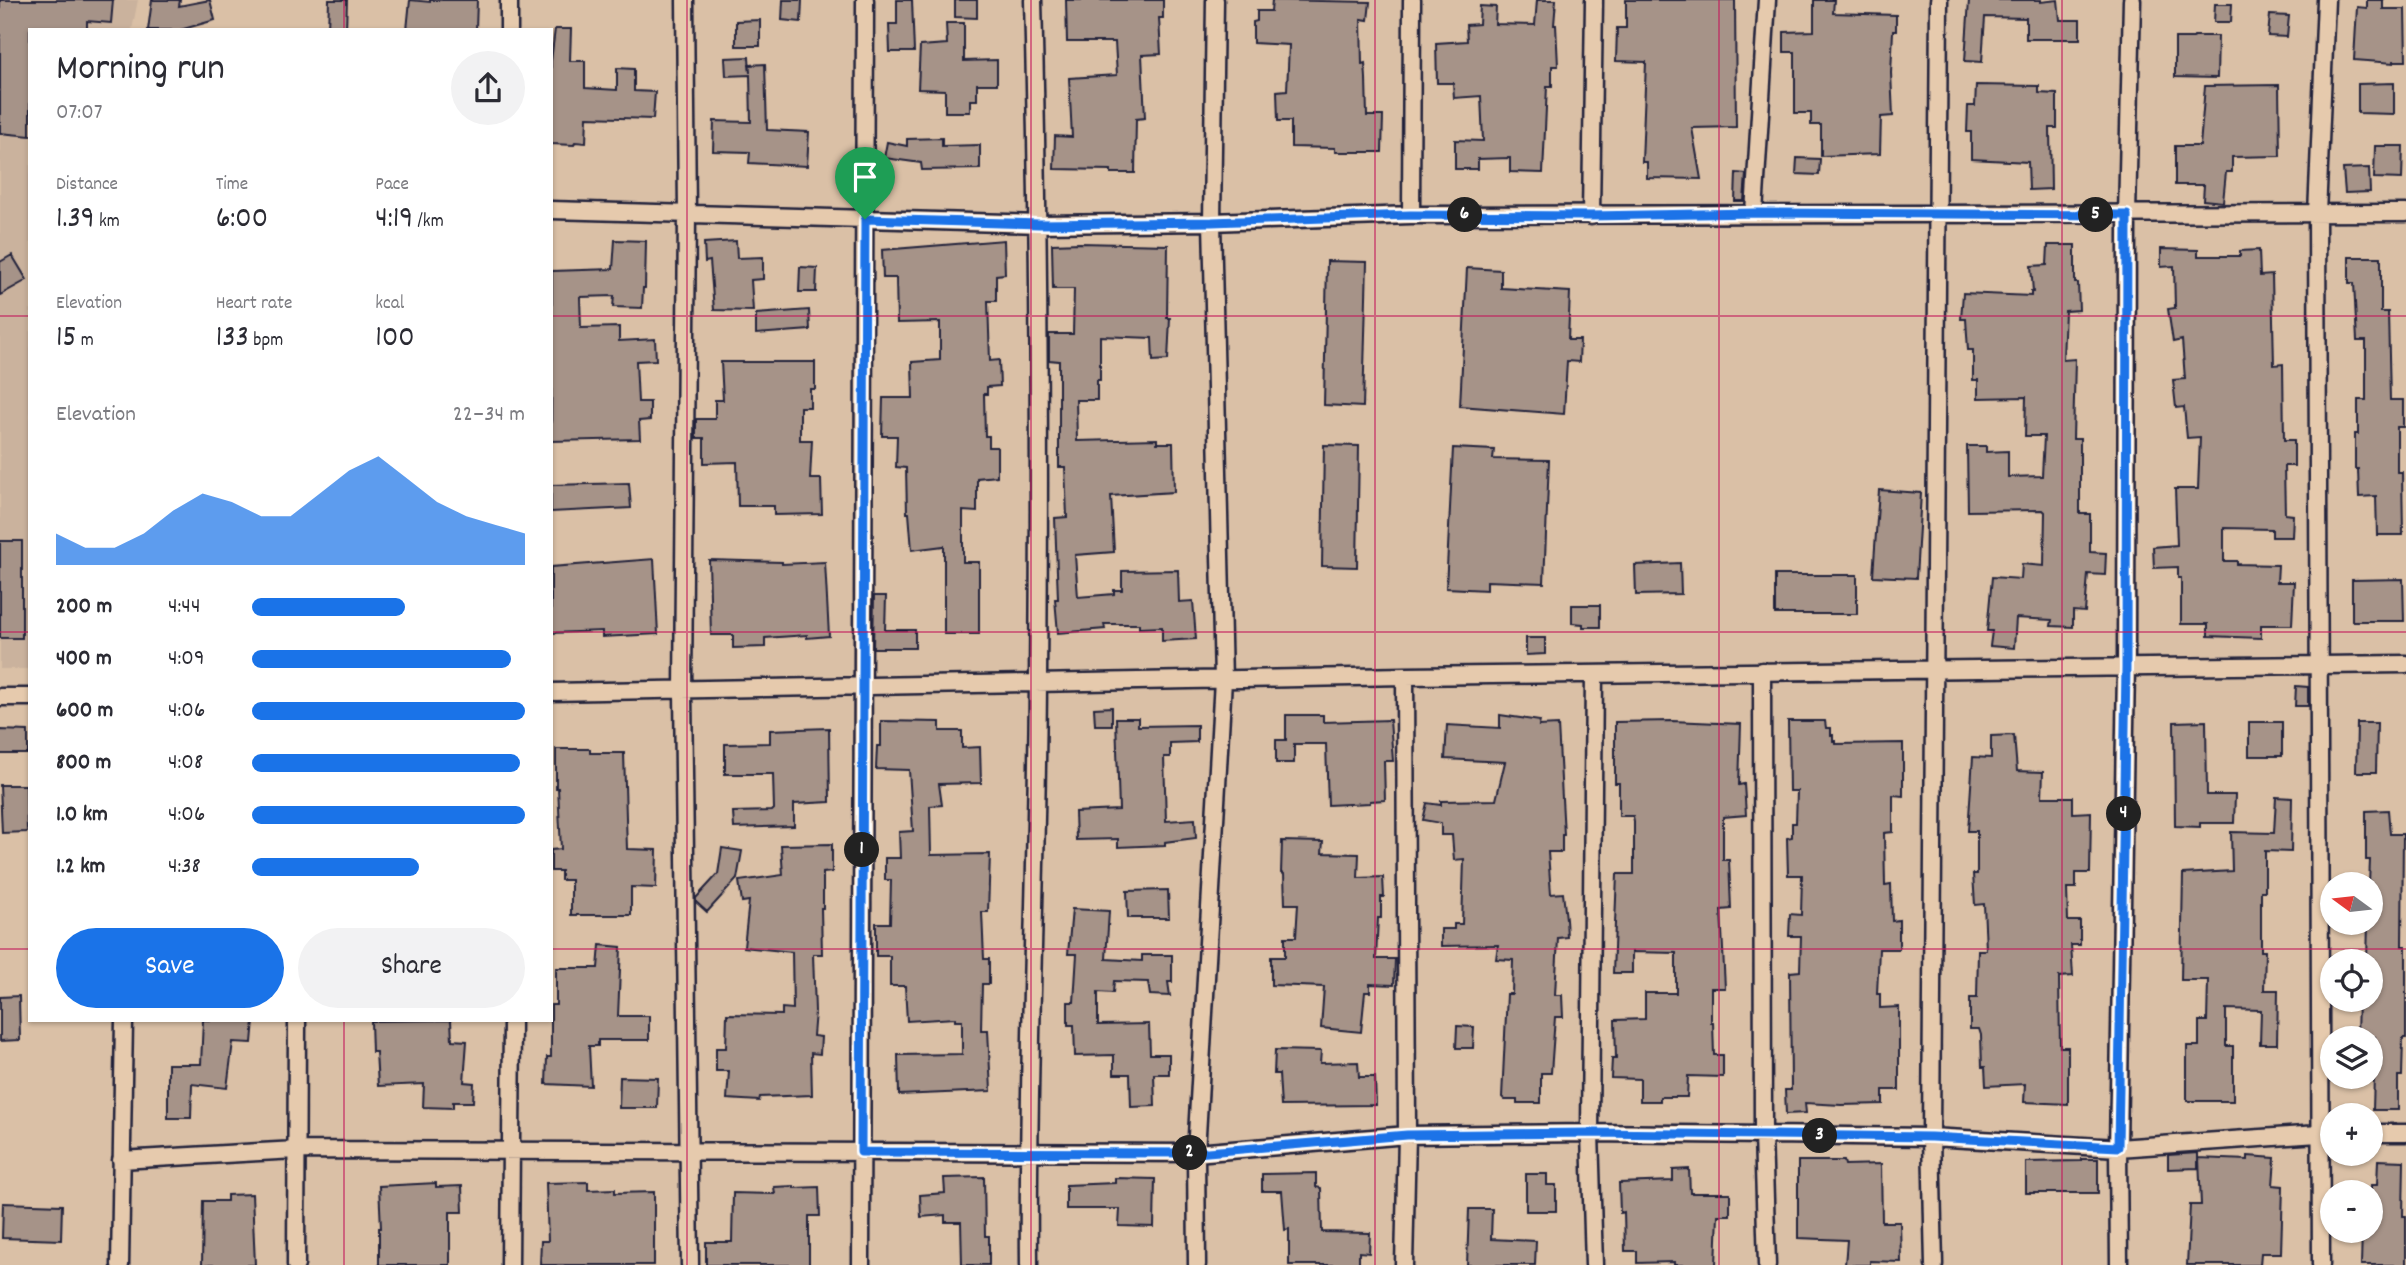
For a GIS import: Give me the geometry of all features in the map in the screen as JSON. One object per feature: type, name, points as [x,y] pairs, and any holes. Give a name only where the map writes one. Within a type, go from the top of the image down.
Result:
[{"type":"street","points":[[509,0],[509,28]]},
{"type":"street","points":[[685,0],[687,214],[683,691],[690,1265]]},
{"type":"street","points":[[861,1265],[864,0]]},
{"type":"street","points":[[1030,1265],[1028,1152],[1038,682],[1039,224],[1033,0]]},
{"type":"street","points":[[1197,1265],[1196,1153],[1223,680],[1212,222],[1215,0]]},
{"type":"street","points":[[1410,215],[1412,0]]},
{"type":"street","points":[[1591,216],[1594,0]]},
{"type":"street","points":[[1754,213],[1767,0]]},
{"type":"street","points":[[1934,1265],[1931,1137],[1939,0]]},
{"type":"street","points":[[2119,1265],[2118,1147],[2126,668],[2127,215],[2132,0]]},
{"type":"street","points":[[2326,0],[2317,214],[2320,665],[2327,1103]]},
{"type":"street","points":[[553,210],[1039,224],[1212,222],[1410,215],[2406,214]]},
{"type":"street","points":[[553,692],[1405,676],[2406,664]]},
{"type":"street","points":[[1762,671],[1763,1135],[1767,1265]]},
{"type":"street","points":[[1594,674],[1590,1133],[1594,1265]]},
{"type":"street","points":[[1404,1265],[1407,1135],[1405,676]]},
{"type":"street","points":[[0,697],[28,696]]},
{"type":"street","points":[[120,1265],[124,1022]]},
{"type":"street","points":[[296,1265],[297,1022]]},
{"type":"street","points":[[510,1265],[512,1022]]},
{"type":"street","points":[[121,1160],[296,1150],[1196,1153],[1407,1135],[1590,1133],[1931,1137],[2118,1147],[2320,1134]]},
{"type":"street","points":[[2383,1133],[2406,1133]]},
{"type":"street","points":[[2321,1265],[2326,1166]]},
{"type":"shaded area","points":[[0,0],[138,0],[132,28],[28,28],[28,669],[0,669]]},
{"type":"building","points":[[0,0],[113,0],[111,23],[87,21],[87,28],[28,28],[28,136],[0,133]]},
{"type":"building","points":[[152,0],[180,0],[179,6],[210,0],[215,20],[187,28],[148,28]]},
{"type":"building","points":[[329,0],[347,0],[346,28],[328,28]]},
{"type":"building","points":[[410,0],[477,0],[476,28],[407,28]]},
{"type":"building","points":[[783,0],[802,0],[801,22],[782,20]]},
{"type":"building","points":[[897,0],[912,0],[914,52],[890,52],[889,24],[897,24]]},
{"type":"building","points":[[955,0],[977,0],[977,18],[955,17]]},
{"type":"building","points":[[1066,0],[1163,0],[1163,18],[1159,18],[1161,54],[1142,55],[1145,118],[1136,119],[1135,173],[1054,169],[1055,136],[1072,137],[1069,78],[1117,75],[1115,42],[1067,42]]},
{"type":"building","points":[[1272,0],[1370,2],[1368,20],[1361,19],[1362,64],[1365,63],[1367,116],[1383,116],[1382,152],[1335,152],[1335,148],[1291,147],[1291,121],[1278,121],[1277,91],[1287,90],[1289,45],[1253,43],[1253,22],[1257,21],[1257,11],[1271,11]]},
{"type":"building","points":[[1537,0],[1556,0],[1554,25],[1558,66],[1552,66],[1552,86],[1547,86],[1543,173],[1510,172],[1510,158],[1478,159],[1478,169],[1455,169],[1455,140],[1483,141],[1481,96],[1454,98],[1453,83],[1437,83],[1436,43],[1467,41],[1466,25],[1479,24],[1480,6],[1496,7],[1495,24],[1535,25]]},
{"type":"building","points":[[1626,0],[1735,0],[1736,127],[1692,128],[1701,179],[1647,178],[1647,162],[1642,162],[1646,62],[1616,61],[1617,28],[1626,28]]},
{"type":"building","points":[[1814,0],[1834,0],[1833,13],[1896,15],[1891,73],[1893,116],[1881,117],[1880,154],[1821,156],[1821,125],[1811,125],[1811,113],[1795,113],[1795,52],[1784,52],[1784,32],[1814,31]]},
{"type":"building","points":[[1969,0],[2058,0],[2060,20],[2080,20],[2080,39],[2026,39],[2026,18],[1985,17],[1982,62],[1965,61]]},
{"type":"building","points":[[2367,0],[2383,0],[2383,9],[2405,9],[2406,61],[2394,63],[2354,60],[2357,7],[2367,8]]},
{"type":"building","points":[[2215,4],[2232,4],[2231,22],[2214,22]]},
{"type":"building","points":[[2270,15],[2289,16],[2287,37],[2268,36]]},
{"type":"building","points":[[760,20],[760,46],[736,46],[736,21]]},
{"type":"building","points":[[946,23],[964,23],[964,61],[997,60],[997,84],[977,84],[977,100],[970,100],[970,112],[945,112],[945,90],[918,89],[920,46],[947,44]]},
{"type":"building","points":[[555,29],[571,29],[570,61],[585,61],[585,88],[617,90],[617,68],[634,69],[634,91],[655,92],[653,119],[587,117],[586,143],[553,144]]},
{"type":"building","points":[[2218,36],[2217,78],[2175,77],[2175,38]]},
{"type":"building","points":[[749,57],[749,65],[765,64],[767,130],[809,132],[807,166],[749,163],[750,152],[713,151],[714,121],[751,122],[750,75],[726,76],[725,58]]},
{"type":"building","points":[[2394,83],[2394,114],[2358,113],[2358,84]]},
{"type":"building","points":[[1976,85],[2039,86],[2039,93],[2057,94],[2057,128],[2050,128],[2051,189],[2029,190],[2028,162],[1971,159],[1971,132],[1967,132],[1968,106],[1975,106]]},
{"type":"building","points":[[2279,85],[2280,156],[2232,157],[2232,172],[2226,172],[2223,202],[2203,200],[2204,185],[2175,185],[2175,146],[2200,146],[2205,86]]},
{"type":"building","points":[[942,138],[942,146],[980,145],[980,169],[922,170],[921,163],[884,158],[887,142],[907,146],[907,139]]},
{"type":"building","points":[[2375,146],[2403,146],[2402,179],[2374,178]]},
{"type":"building","points":[[1797,158],[1820,159],[1819,175],[1796,174]]},
{"type":"building","points":[[2369,168],[2370,192],[2345,193],[2343,169]]},
{"type":"building","points":[[1736,173],[1746,174],[1744,201],[1735,201]]},
{"type":"building","points":[[615,240],[646,241],[642,308],[613,307],[614,296],[580,297],[581,328],[619,327],[619,341],[655,339],[656,360],[636,361],[638,402],[650,402],[650,420],[639,421],[640,439],[553,441],[553,271],[613,269]]},
{"type":"building","points":[[1004,240],[1005,274],[996,275],[996,301],[988,301],[990,361],[999,360],[1000,386],[987,387],[987,394],[984,394],[985,436],[989,436],[989,447],[997,447],[997,476],[977,478],[977,512],[963,511],[963,562],[979,562],[979,634],[944,634],[944,546],[912,550],[907,513],[906,468],[896,467],[897,436],[882,436],[883,398],[913,398],[912,362],[940,360],[940,322],[897,323],[896,278],[883,278],[882,250]]},
{"type":"building","points":[[736,241],[737,258],[763,257],[763,279],[751,280],[753,311],[714,310],[710,261],[705,262],[704,243]]},
{"type":"building","points":[[1052,244],[1168,245],[1168,360],[1153,361],[1152,338],[1100,336],[1097,400],[1076,400],[1077,441],[1157,439],[1157,443],[1173,443],[1174,492],[1111,496],[1114,552],[1075,555],[1078,597],[1114,594],[1114,590],[1122,590],[1122,571],[1178,570],[1179,602],[1193,601],[1196,639],[1162,641],[1162,627],[1139,628],[1139,624],[1104,624],[1105,629],[1058,633],[1055,599],[1058,599],[1055,518],[1067,517],[1065,467],[1059,467],[1059,361],[1049,360],[1049,334],[1073,334],[1074,289],[1053,289]]},
{"type":"building","points":[[2048,245],[2075,245],[2075,283],[2078,283],[2079,310],[2065,311],[2063,360],[2075,359],[2073,439],[2080,439],[2080,514],[2090,514],[2090,552],[2106,553],[2105,575],[2088,574],[2085,612],[2073,611],[2073,627],[2051,626],[2052,620],[2016,618],[2014,648],[1990,646],[1992,631],[1987,631],[1992,577],[2021,579],[2022,564],[2044,566],[2045,512],[1968,511],[1967,446],[1986,446],[1986,452],[2008,451],[2008,477],[2042,476],[2044,436],[2025,436],[2026,397],[1978,398],[1978,380],[1973,380],[1973,350],[1968,350],[1966,319],[1961,319],[1963,293],[2031,296],[2031,266],[2047,265]]},
{"type":"building","points":[[2161,249],[2198,250],[2198,256],[2240,256],[2240,251],[2259,250],[2260,276],[2272,275],[2274,365],[2283,364],[2284,440],[2294,440],[2294,466],[2284,466],[2285,514],[2293,515],[2292,537],[2272,537],[2272,529],[2224,528],[2224,561],[2278,565],[2277,582],[2294,582],[2292,625],[2261,625],[2261,638],[2208,636],[2208,624],[2181,624],[2181,578],[2178,578],[2178,567],[2154,568],[2153,547],[2177,545],[2175,489],[2198,489],[2200,437],[2187,438],[2184,407],[2176,408],[2173,380],[2185,379],[2182,340],[2173,342],[2168,309],[2175,308],[2174,266],[2161,267]]},
{"type":"building","points":[[12,255],[27,280],[0,295],[0,262]]},
{"type":"building","points":[[2349,257],[2381,257],[2381,312],[2388,312],[2390,400],[2403,400],[2403,427],[2397,427],[2397,472],[2402,472],[2403,535],[2377,535],[2376,496],[2359,497],[2358,469],[2355,469],[2355,434],[2358,434],[2358,400],[2366,400],[2366,341],[2357,341],[2354,283],[2349,283]]},
{"type":"building","points":[[1327,261],[1367,262],[1363,407],[1324,405]]},
{"type":"building","points":[[800,267],[817,268],[816,292],[799,292]]},
{"type":"building","points":[[1467,268],[1501,270],[1501,288],[1570,292],[1568,340],[1580,340],[1579,362],[1567,361],[1564,414],[1460,406]]},
{"type":"building","points":[[809,310],[810,330],[756,334],[756,314]]},
{"type":"building","points":[[721,362],[815,362],[815,389],[810,389],[810,407],[800,407],[800,440],[812,440],[810,479],[821,479],[822,514],[774,515],[774,506],[738,506],[737,462],[704,463],[704,438],[696,438],[696,419],[715,419],[715,400],[723,400]]},
{"type":"building","points":[[1324,445],[1359,446],[1357,567],[1322,566]]},
{"type":"building","points":[[1453,448],[1494,450],[1493,459],[1549,460],[1544,583],[1487,581],[1487,590],[1446,588]]},
{"type":"building","points":[[629,483],[631,508],[553,512],[553,485]]},
{"type":"building","points":[[1879,490],[1921,493],[1916,578],[1873,576]]},
{"type":"building","points":[[0,541],[22,541],[22,638],[0,638]]},
{"type":"building","points":[[654,559],[658,634],[602,637],[602,631],[553,633],[553,567]]},
{"type":"building","points":[[709,560],[782,564],[825,562],[829,636],[765,638],[765,647],[733,648],[733,635],[711,635]]},
{"type":"building","points":[[1680,563],[1681,594],[1636,595],[1635,565]]},
{"type":"building","points":[[1775,575],[1857,575],[1857,614],[1775,614]]},
{"type":"building","points":[[2403,579],[2404,621],[2352,621],[2352,580]]},
{"type":"building","points":[[874,596],[886,596],[885,630],[915,630],[915,648],[873,648]]},
{"type":"building","points":[[1572,605],[1600,605],[1600,627],[1583,627],[1583,624],[1572,623]]},
{"type":"building","points":[[1526,638],[1545,638],[1545,654],[1526,655]]},
{"type":"building","points":[[2296,686],[2308,687],[2308,706],[2295,706]]},
{"type":"building","points":[[1112,707],[1112,725],[1095,725],[1094,708]]},
{"type":"building","points":[[1286,715],[1323,715],[1323,722],[1390,720],[1393,761],[1384,761],[1385,800],[1328,805],[1326,744],[1294,744],[1294,763],[1276,763],[1276,740],[1286,740]]},
{"type":"building","points":[[1500,715],[1540,721],[1539,726],[1558,725],[1564,835],[1562,852],[1548,852],[1551,894],[1563,893],[1567,937],[1558,938],[1555,995],[1562,995],[1563,1017],[1555,1017],[1551,1073],[1541,1073],[1541,1103],[1517,1103],[1517,1100],[1505,1100],[1502,1097],[1507,994],[1512,994],[1513,960],[1496,959],[1498,945],[1441,946],[1441,929],[1454,929],[1454,924],[1462,924],[1464,859],[1454,860],[1452,835],[1441,835],[1441,823],[1423,820],[1427,803],[1441,805],[1441,801],[1496,800],[1505,762],[1445,759],[1447,725],[1500,728]]},
{"type":"building","points":[[1116,718],[1138,718],[1138,726],[1197,725],[1197,742],[1170,743],[1170,757],[1164,757],[1166,821],[1195,819],[1196,838],[1165,842],[1165,845],[1118,847],[1118,839],[1076,840],[1075,812],[1119,810]]},
{"type":"building","points":[[881,721],[940,722],[940,731],[962,731],[962,748],[980,747],[981,783],[939,784],[942,805],[930,806],[931,855],[990,854],[988,912],[982,912],[984,959],[989,959],[989,984],[982,984],[981,1030],[988,1030],[991,1091],[899,1095],[898,1055],[962,1054],[962,1021],[955,1021],[955,1018],[907,1021],[905,986],[890,986],[890,956],[876,956],[876,923],[890,923],[891,880],[885,880],[885,858],[900,858],[899,832],[913,831],[909,770],[876,769],[877,746],[881,746]]},
{"type":"building","points":[[1788,721],[1825,721],[1826,728],[1831,728],[1836,744],[1903,743],[1903,796],[1893,795],[1893,832],[1884,833],[1885,885],[1891,884],[1892,921],[1899,920],[1899,949],[1879,949],[1877,994],[1880,994],[1880,1008],[1899,1007],[1899,1090],[1883,1090],[1883,1104],[1805,1103],[1806,1113],[1786,1114],[1785,1090],[1791,1090],[1790,972],[1800,971],[1801,936],[1789,936],[1790,914],[1801,915],[1802,875],[1788,875],[1787,838],[1792,837],[1792,823],[1796,823],[1797,791],[1789,791]]},
{"type":"building","points":[[2206,721],[2207,795],[2235,795],[2234,823],[2200,823],[2200,827],[2175,826],[2174,722]]},
{"type":"building","points":[[1615,722],[1741,724],[1739,785],[1744,784],[1746,815],[1723,817],[1723,860],[1729,860],[1731,909],[1721,910],[1725,988],[1711,988],[1711,1022],[1714,1055],[1723,1055],[1723,1077],[1688,1076],[1687,1097],[1660,1097],[1660,1101],[1640,1101],[1640,1079],[1611,1078],[1612,1059],[1616,1059],[1615,1020],[1645,1019],[1645,993],[1676,993],[1676,953],[1632,952],[1632,973],[1613,973],[1617,874],[1634,874],[1633,816],[1619,816],[1619,783],[1615,783]]},
{"type":"building","points":[[2249,722],[2282,722],[2282,756],[2249,756]]},
{"type":"building","points":[[2357,723],[2377,723],[2376,772],[2356,772]]},
{"type":"building","points":[[829,728],[830,802],[794,804],[794,826],[734,828],[733,812],[774,809],[773,774],[725,774],[725,744],[770,743],[770,730]]},
{"type":"building","points":[[0,730],[28,731],[28,754],[0,754]]},
{"type":"building","points":[[2014,735],[2017,771],[2043,772],[2042,797],[2073,797],[2073,813],[2091,812],[2090,873],[2076,873],[2076,888],[2067,888],[2068,921],[2080,921],[2080,945],[2071,945],[2073,976],[2059,977],[2060,1047],[2068,1047],[2068,1104],[2024,1102],[2025,1084],[1986,1086],[1985,1067],[1982,1067],[1981,1035],[1979,1029],[1970,1029],[1970,998],[1977,998],[1978,950],[1986,950],[1984,904],[1975,905],[1973,874],[1977,874],[1977,831],[1968,831],[1973,757],[1991,758],[1991,736]]},
{"type":"building","points":[[556,749],[624,753],[627,849],[657,850],[656,888],[631,887],[631,915],[571,915],[571,880],[561,880],[561,871],[553,871],[553,850],[561,849]]},
{"type":"building","points":[[0,785],[26,785],[27,832],[2,833]]},
{"type":"building","points":[[2276,797],[2292,798],[2291,852],[2265,851],[2265,891],[2261,891],[2261,951],[2265,951],[2264,990],[2278,990],[2277,1044],[2260,1044],[2261,1010],[2226,1009],[2226,1046],[2233,1046],[2233,1101],[2187,1101],[2187,1046],[2199,1046],[2199,1021],[2207,1021],[2208,980],[2181,980],[2183,874],[2232,871],[2231,832],[2274,833]]},
{"type":"building","points":[[2388,810],[2390,834],[2403,834],[2402,946],[2406,946],[2406,1038],[2403,1038],[2402,1076],[2398,1076],[2398,1110],[2383,1110],[2383,1103],[2373,1103],[2374,1089],[2383,1089],[2383,1026],[2357,1026],[2358,1012],[2383,1012],[2383,949],[2367,949],[2368,935],[2384,934],[2384,872],[2370,872],[2370,860],[2366,860],[2366,811]]},
{"type":"building","points":[[1282,841],[1323,842],[1322,853],[1359,854],[1358,878],[1383,877],[1384,897],[1381,897],[1381,918],[1378,918],[1376,959],[1395,959],[1394,985],[1370,984],[1370,992],[1365,992],[1361,1032],[1321,1028],[1324,987],[1271,985],[1271,957],[1285,957],[1285,937],[1296,937],[1298,904],[1285,904],[1284,874],[1281,873]]},
{"type":"building","points":[[832,844],[832,872],[823,873],[822,954],[813,954],[813,1036],[821,1037],[820,1054],[811,1053],[812,1095],[760,1097],[759,1101],[727,1099],[729,1071],[716,1071],[716,1048],[726,1048],[727,1014],[782,1015],[782,1008],[793,1009],[792,952],[744,947],[749,901],[742,902],[739,881],[783,875],[781,845]]},
{"type":"building","points":[[722,848],[742,851],[737,879],[707,912],[696,902],[696,898],[718,874]]},
{"type":"building","points":[[1168,890],[1169,918],[1128,918],[1127,891]]},
{"type":"building","points":[[1072,909],[1109,911],[1106,959],[1142,961],[1142,955],[1172,955],[1172,982],[1168,982],[1170,996],[1150,995],[1148,982],[1114,981],[1113,993],[1098,992],[1098,1025],[1149,1024],[1150,1054],[1169,1054],[1169,1074],[1154,1074],[1155,1106],[1131,1107],[1130,1074],[1114,1074],[1114,1055],[1075,1056],[1074,1025],[1068,1025],[1068,1002],[1074,1002],[1077,954],[1068,954]]},
{"type":"building","points":[[600,945],[621,947],[618,1016],[649,1016],[649,1040],[598,1040],[598,1046],[589,1046],[591,1086],[546,1084],[547,1057],[551,1057],[553,1005],[556,1005],[556,968],[598,968]]},
{"type":"building","points":[[19,996],[20,1040],[0,1041],[0,997]]},
{"type":"building","points":[[203,1022],[254,1022],[252,1043],[233,1042],[227,1088],[192,1084],[191,1118],[168,1118],[168,1064],[201,1064]]},
{"type":"building","points":[[371,1022],[451,1022],[452,1040],[467,1041],[464,1082],[474,1083],[473,1102],[453,1102],[453,1108],[423,1107],[424,1084],[378,1086],[376,1052],[372,1052]]},
{"type":"building","points":[[1457,1026],[1474,1027],[1473,1048],[1456,1048]]},
{"type":"building","points":[[1275,1050],[1321,1051],[1320,1063],[1358,1062],[1359,1077],[1375,1077],[1376,1105],[1281,1106],[1279,1074],[1274,1074]]},
{"type":"building","points":[[620,1077],[658,1078],[657,1108],[619,1108]]},
{"type":"building","points":[[2198,1153],[2198,1168],[2168,1169],[2168,1155]]},
{"type":"building","points":[[2248,1156],[2275,1158],[2273,1185],[2283,1186],[2281,1253],[2261,1253],[2260,1265],[2187,1265],[2190,1205],[2201,1205],[2199,1158],[2248,1160]]},
{"type":"building","points":[[2098,1159],[2098,1193],[2026,1193],[2026,1162]]},
{"type":"building","points":[[2383,1160],[2404,1161],[2406,1265],[2361,1265],[2362,1243],[2383,1243],[2383,1180],[2377,1180],[2378,1166],[2383,1166]]},
{"type":"building","points":[[1798,1161],[1844,1161],[1845,1165],[1881,1164],[1882,1222],[1900,1222],[1901,1262],[1870,1261],[1870,1265],[1845,1265],[1847,1240],[1798,1238]]},
{"type":"building","points":[[1689,1169],[1690,1193],[1730,1193],[1730,1215],[1718,1215],[1716,1265],[1637,1263],[1637,1251],[1625,1251],[1624,1212],[1620,1213],[1619,1183],[1673,1181],[1673,1170]]},
{"type":"building","points":[[1316,1173],[1316,1187],[1321,1188],[1322,1232],[1370,1233],[1369,1253],[1359,1252],[1359,1265],[1289,1265],[1289,1229],[1285,1230],[1282,1191],[1262,1191],[1262,1174]]},
{"type":"building","points":[[1526,1174],[1547,1174],[1547,1185],[1556,1185],[1556,1211],[1526,1211]]},
{"type":"building","points":[[984,1177],[985,1236],[989,1236],[989,1265],[962,1265],[961,1222],[945,1222],[945,1215],[921,1217],[920,1195],[945,1193],[944,1178]]},
{"type":"building","points":[[1115,1178],[1155,1179],[1154,1227],[1119,1226],[1120,1209],[1066,1209],[1066,1185],[1115,1183]]},
{"type":"building","points":[[588,1182],[588,1190],[615,1189],[615,1193],[654,1192],[654,1265],[540,1265],[541,1241],[548,1241],[546,1183]]},
{"type":"building","points":[[436,1183],[436,1187],[462,1186],[463,1212],[450,1212],[450,1265],[379,1265],[379,1186]]},
{"type":"building","points":[[774,1187],[819,1187],[820,1216],[809,1216],[809,1265],[706,1265],[706,1242],[732,1242],[733,1193],[775,1194]]},
{"type":"building","points":[[252,1194],[255,1265],[202,1265],[203,1201],[227,1201],[227,1195]]},
{"type":"building","points":[[3,1203],[62,1205],[61,1240],[2,1238]]},
{"type":"building","points":[[1469,1209],[1492,1209],[1491,1239],[1536,1241],[1535,1265],[1467,1265]]},
{"type":"route","points":[[1410,215],[2127,215],[2126,668],[2118,1147],[1931,1137],[1590,1133],[1407,1135],[1196,1153],[861,1152],[865,219],[1039,224],[1212,222],[1410,215]]}]
